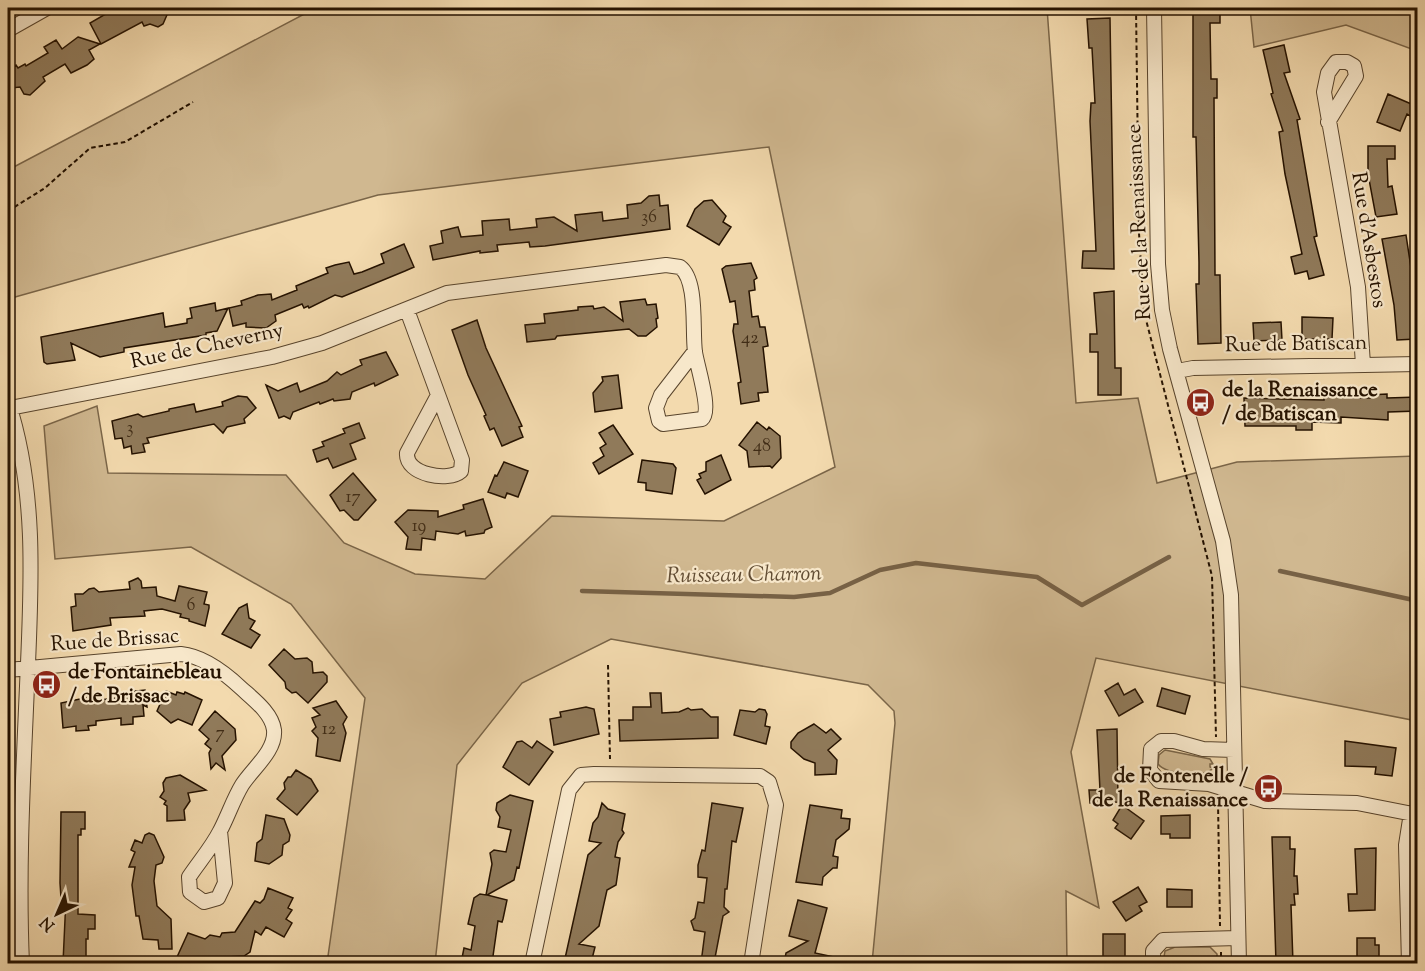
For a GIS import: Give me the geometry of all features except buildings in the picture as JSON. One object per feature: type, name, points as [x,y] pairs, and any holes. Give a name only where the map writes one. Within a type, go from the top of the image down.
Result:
[{"type":"street","points":[[8,30],[47,8]]},
{"type":"street","name":"Rue de la Renaissance","points":[[1154,8],[1159,272],[1164,322],[1214,506],[1228,569],[1233,635],[1239,963]]},
{"type":"street","name":"Rue d'Asbestos","points":[[1328,122],[1358,287],[1363,365]]},
{"type":"street","name":"Rue de Cheverny","points":[[9,404],[272,357],[322,343],[456,291],[676,265],[686,272],[690,283],[695,351],[707,415],[702,419],[663,424],[659,421],[658,400],[695,351]]},
{"type":"street","points":[[407,310],[463,464],[461,471],[453,476],[421,472],[412,468],[407,460],[407,453],[437,397]]},
{"type":"street","name":"Rue de Batiscan","points":[[1177,371],[1193,368],[1418,364]]},
{"type":"street","points":[[9,404],[30,519],[31,613],[14,850],[14,929],[22,963]]},
{"type":"street","name":"Rue de Brissac","points":[[8,670],[181,654],[208,664],[236,684],[267,714],[273,723],[274,734],[268,750],[244,782],[229,808],[220,831],[189,877],[190,892],[204,902],[218,897],[225,883],[220,831]]},
{"type":"street","points":[[1234,750],[1203,749],[1174,741],[1161,741],[1151,749],[1149,763],[1151,774],[1159,781],[1209,784],[1265,801],[1357,802],[1414,814],[1406,845],[1409,963]]},
{"type":"street","points":[[532,963],[569,790],[581,776],[610,774],[760,776],[770,782],[776,805],[751,963]]},
{"type":"street","points":[[1153,963],[1153,951],[1163,940],[1238,938]]},
{"type":"path","points":[[8,211],[45,188],[90,148],[125,142],[193,102]]},
{"type":"path","points":[[1166,401],[1212,576],[1216,729]]},
{"type":"path","points":[[608,665],[610,774]]},
{"type":"path","points":[[1218,800],[1220,918]]},
{"type":"shaded area","points":[[355,8],[1047,8],[1076,403],[1138,398],[1157,483],[1237,462],[1417,456],[1417,721],[1096,658],[1071,752],[1099,908],[1066,891],[1067,963],[872,963],[895,723],[894,711],[868,685],[611,639],[522,683],[457,765],[435,963],[327,963],[365,698],[291,604],[191,547],[55,559],[44,426],[97,406],[108,473],[286,475],[344,543],[415,574],[485,579],[552,516],[724,521],[835,467],[769,147],[378,195],[8,299],[8,170],[310,11]]},
{"type":"shaded area","points":[[1250,8],[1417,8],[1417,51],[1346,25],[1254,47]]},
{"type":"shaded area","points":[[1165,750],[1210,759],[1213,764],[1210,764],[1210,767],[1213,768],[1195,774],[1169,771],[1158,764],[1159,755]]},
{"type":"shaded area","points":[[1175,947],[1210,947],[1217,954],[1217,963],[1163,963],[1165,951]]},
{"type":"waterway","name":"Ruisseau Charron","points":[[582,591],[794,597],[830,593],[880,570],[916,563],[1037,577],[1082,605],[1169,557]]},
{"type":"waterway","name":"Ruisseau Charron","points":[[1280,571],[1418,601]]},
{"type":"place","name":"de la Renaissance / de Batiscan","points":[[1201,403]]},
{"type":"place","name":"de Fontainebleau / de Brissac","points":[[47,685]]},
{"type":"place","name":"de Fontenelle / de la Renaissance","points":[[1269,789]]}]
